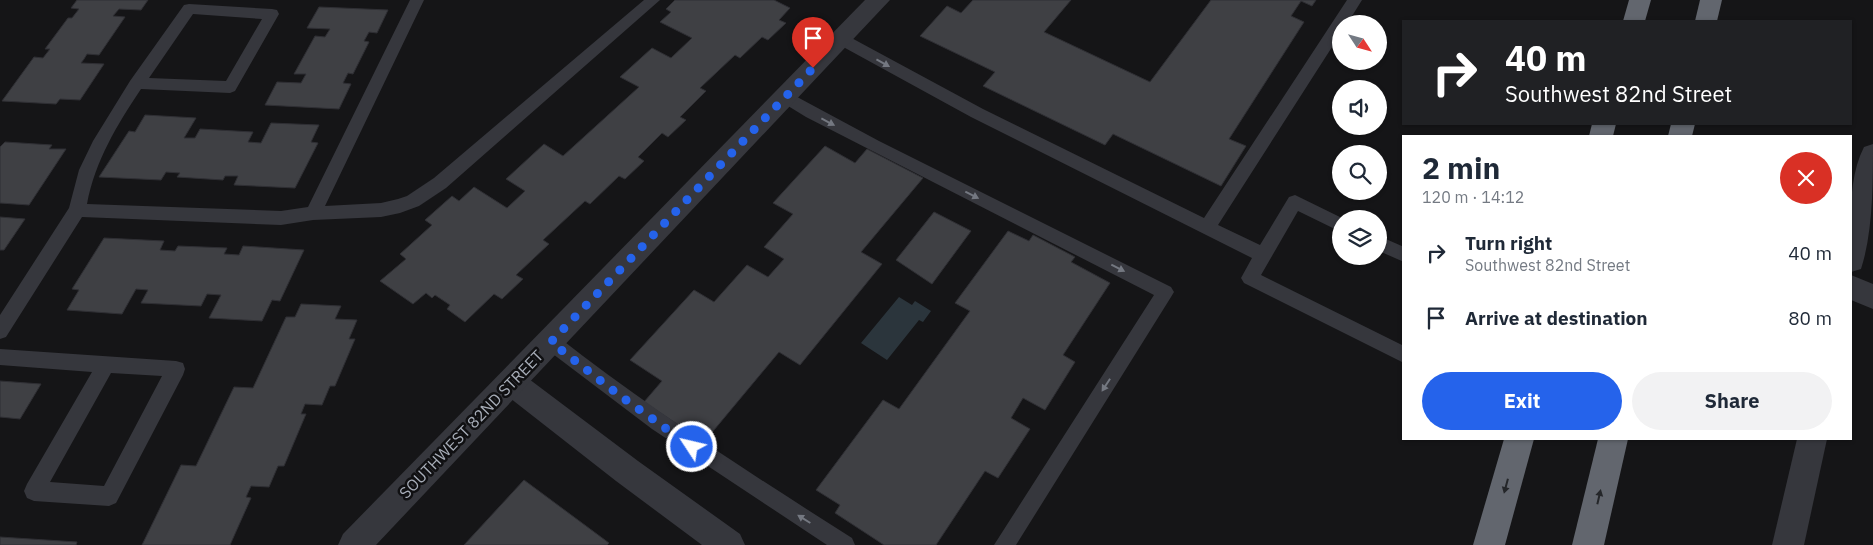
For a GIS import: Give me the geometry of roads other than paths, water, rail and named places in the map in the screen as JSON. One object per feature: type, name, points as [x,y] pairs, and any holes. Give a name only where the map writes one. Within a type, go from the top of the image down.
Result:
[{"type":"highway","points":[[1634,20],[1640,0]]},
{"type":"highway","points":[[1706,20],[1711,0]]},
{"type":"highway","points":[[1490,545],[1519,440]]},
{"type":"highway","points":[[1588,545],[1613,440]]},
{"type":"street","name":"SOUTHWEST 82ND STREET","points":[[358,544],[511,382],[879,0]]},
{"type":"street","points":[[1852,256],[1873,154]]},
{"type":"street","points":[[1852,287],[1873,296]]},
{"type":"street","points":[[511,382],[626,471],[729,545]]},
{"type":"street","points":[[1788,545],[1812,440]]},
{"type":"lane","points":[[312,213],[417,0]]},
{"type":"lane","points":[[76,210],[280,218],[312,213],[381,210],[400,206],[427,193],[458,170],[652,0]]},
{"type":"lane","points":[[1207,228],[1355,0]]},
{"type":"lane","points":[[0,330],[76,210],[88,167],[108,129],[139,83],[189,9],[272,14],[230,87],[139,83]]},
{"type":"lane","points":[[841,39],[977,114],[1263,255]]},
{"type":"lane","points":[[786,97],[873,145],[1165,292],[1004,545]]},
{"type":"lane","points":[[1332,220],[1295,202],[1250,278],[1402,354]]},
{"type":"lane","points":[[1387,247],[1402,254]]},
{"type":"lane","points":[[551,342],[619,395],[707,457],[845,545]]},
{"type":"lane","points":[[0,357],[106,364],[176,369],[109,496],[34,491],[106,364]]}]
